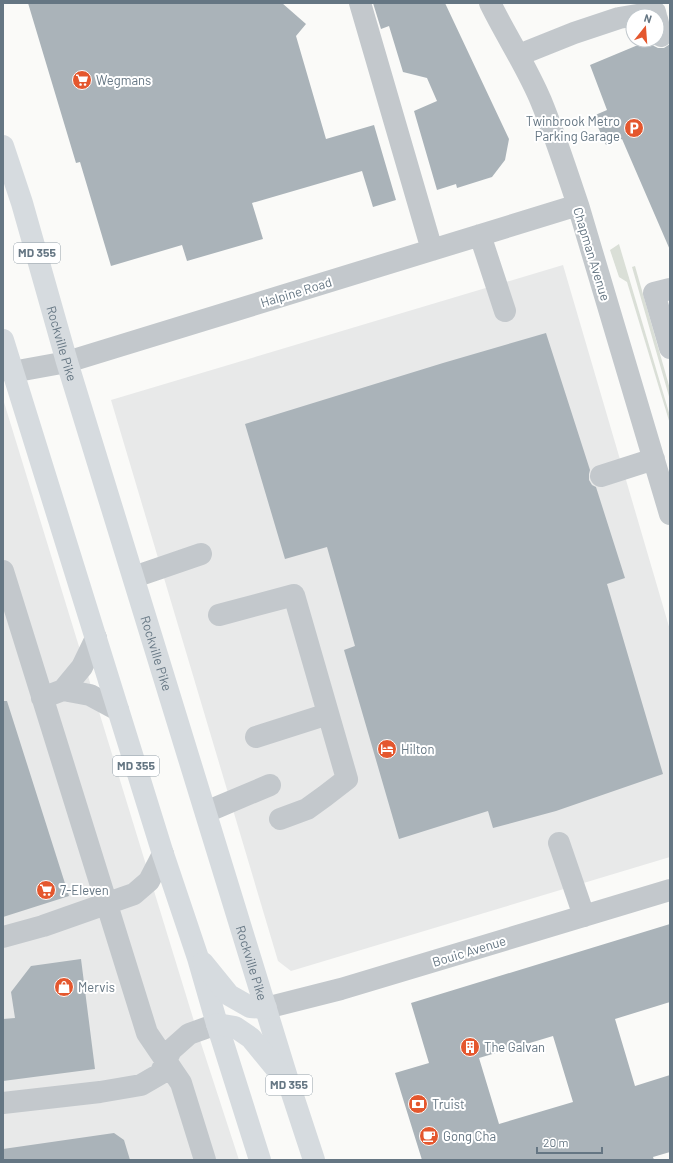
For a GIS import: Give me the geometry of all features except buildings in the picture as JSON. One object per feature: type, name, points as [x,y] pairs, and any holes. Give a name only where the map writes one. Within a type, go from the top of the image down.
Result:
[{"type":"main road","name":"Rockville Pike","points":[[3,146],[22,203],[67,362],[289,1084],[314,1160]]},
{"type":"main road","name":"MD 355","points":[[3,340],[6,375],[96,638],[163,854],[198,958],[217,1024],[260,1160]]},
{"type":"main road","points":[[198,958],[229,995],[250,1006],[266,1008]]},
{"type":"main road","points":[[217,1024],[235,1027],[251,1038],[289,1084]]},
{"type":"street","points":[[360,3],[432,250]]},
{"type":"street","name":"Chapman Avenue","points":[[490,3],[508,38],[519,55],[541,101],[578,205],[670,514]]},
{"type":"street","points":[[519,55],[574,33],[625,17]]},
{"type":"street","name":"Halpine Road","points":[[6,375],[67,362],[578,205]]},
{"type":"street","points":[[480,235],[505,311]]},
{"type":"street","points":[[670,289],[654,293],[670,348]]},
{"type":"street","points":[[601,476],[654,459]]},
{"type":"street","points":[[134,577],[202,554]]},
{"type":"street","points":[[3,572],[147,1033],[181,1084],[205,1160]]},
{"type":"street","points":[[219,615],[294,595],[347,779],[326,796],[307,808],[280,819]]},
{"type":"street","points":[[42,698],[63,690],[82,667],[96,638]]},
{"type":"street","points":[[63,690],[90,695],[118,710]]},
{"type":"street","points":[[256,737],[328,714]]},
{"type":"street","points":[[206,812],[270,785]]},
{"type":"street","points":[[559,843],[584,916]]},
{"type":"street","points":[[3,937],[43,926],[134,894],[149,881],[163,854]]},
{"type":"street","name":"Bouic Avenue","points":[[266,1008],[341,989],[670,890]]},
{"type":"street","points":[[3,1103],[100,1092],[141,1085],[160,1074],[171,1050],[189,1034],[217,1024]]},
{"type":"shaded area","points":[[619,244],[670,416],[670,424],[627,282],[619,277],[610,250]]},
{"type":"shaded area","points":[[563,265],[670,630],[670,857],[291,971],[278,961],[111,400]]},
{"type":"shaded area","points":[[635,266],[670,389],[670,400],[632,267]]},
{"type":"shaded area","points":[[3,399],[197,1031],[239,1160],[3,1160]]},
{"type":"place","name":"Wegmans","points":[[82,80]]},
{"type":"place","name":"Twinbrook Metro Parking Garage","points":[[634,128]]},
{"type":"place","name":"Hilton","points":[[387,749]]},
{"type":"place","name":"7-Eleven","points":[[46,890]]},
{"type":"place","name":"Mervis","points":[[64,987]]},
{"type":"place","name":"The Galvan","points":[[470,1047]]},
{"type":"place","name":"Truist","points":[[418,1104]]},
{"type":"place","name":"Gong Cha","points":[[429,1136]]}]
